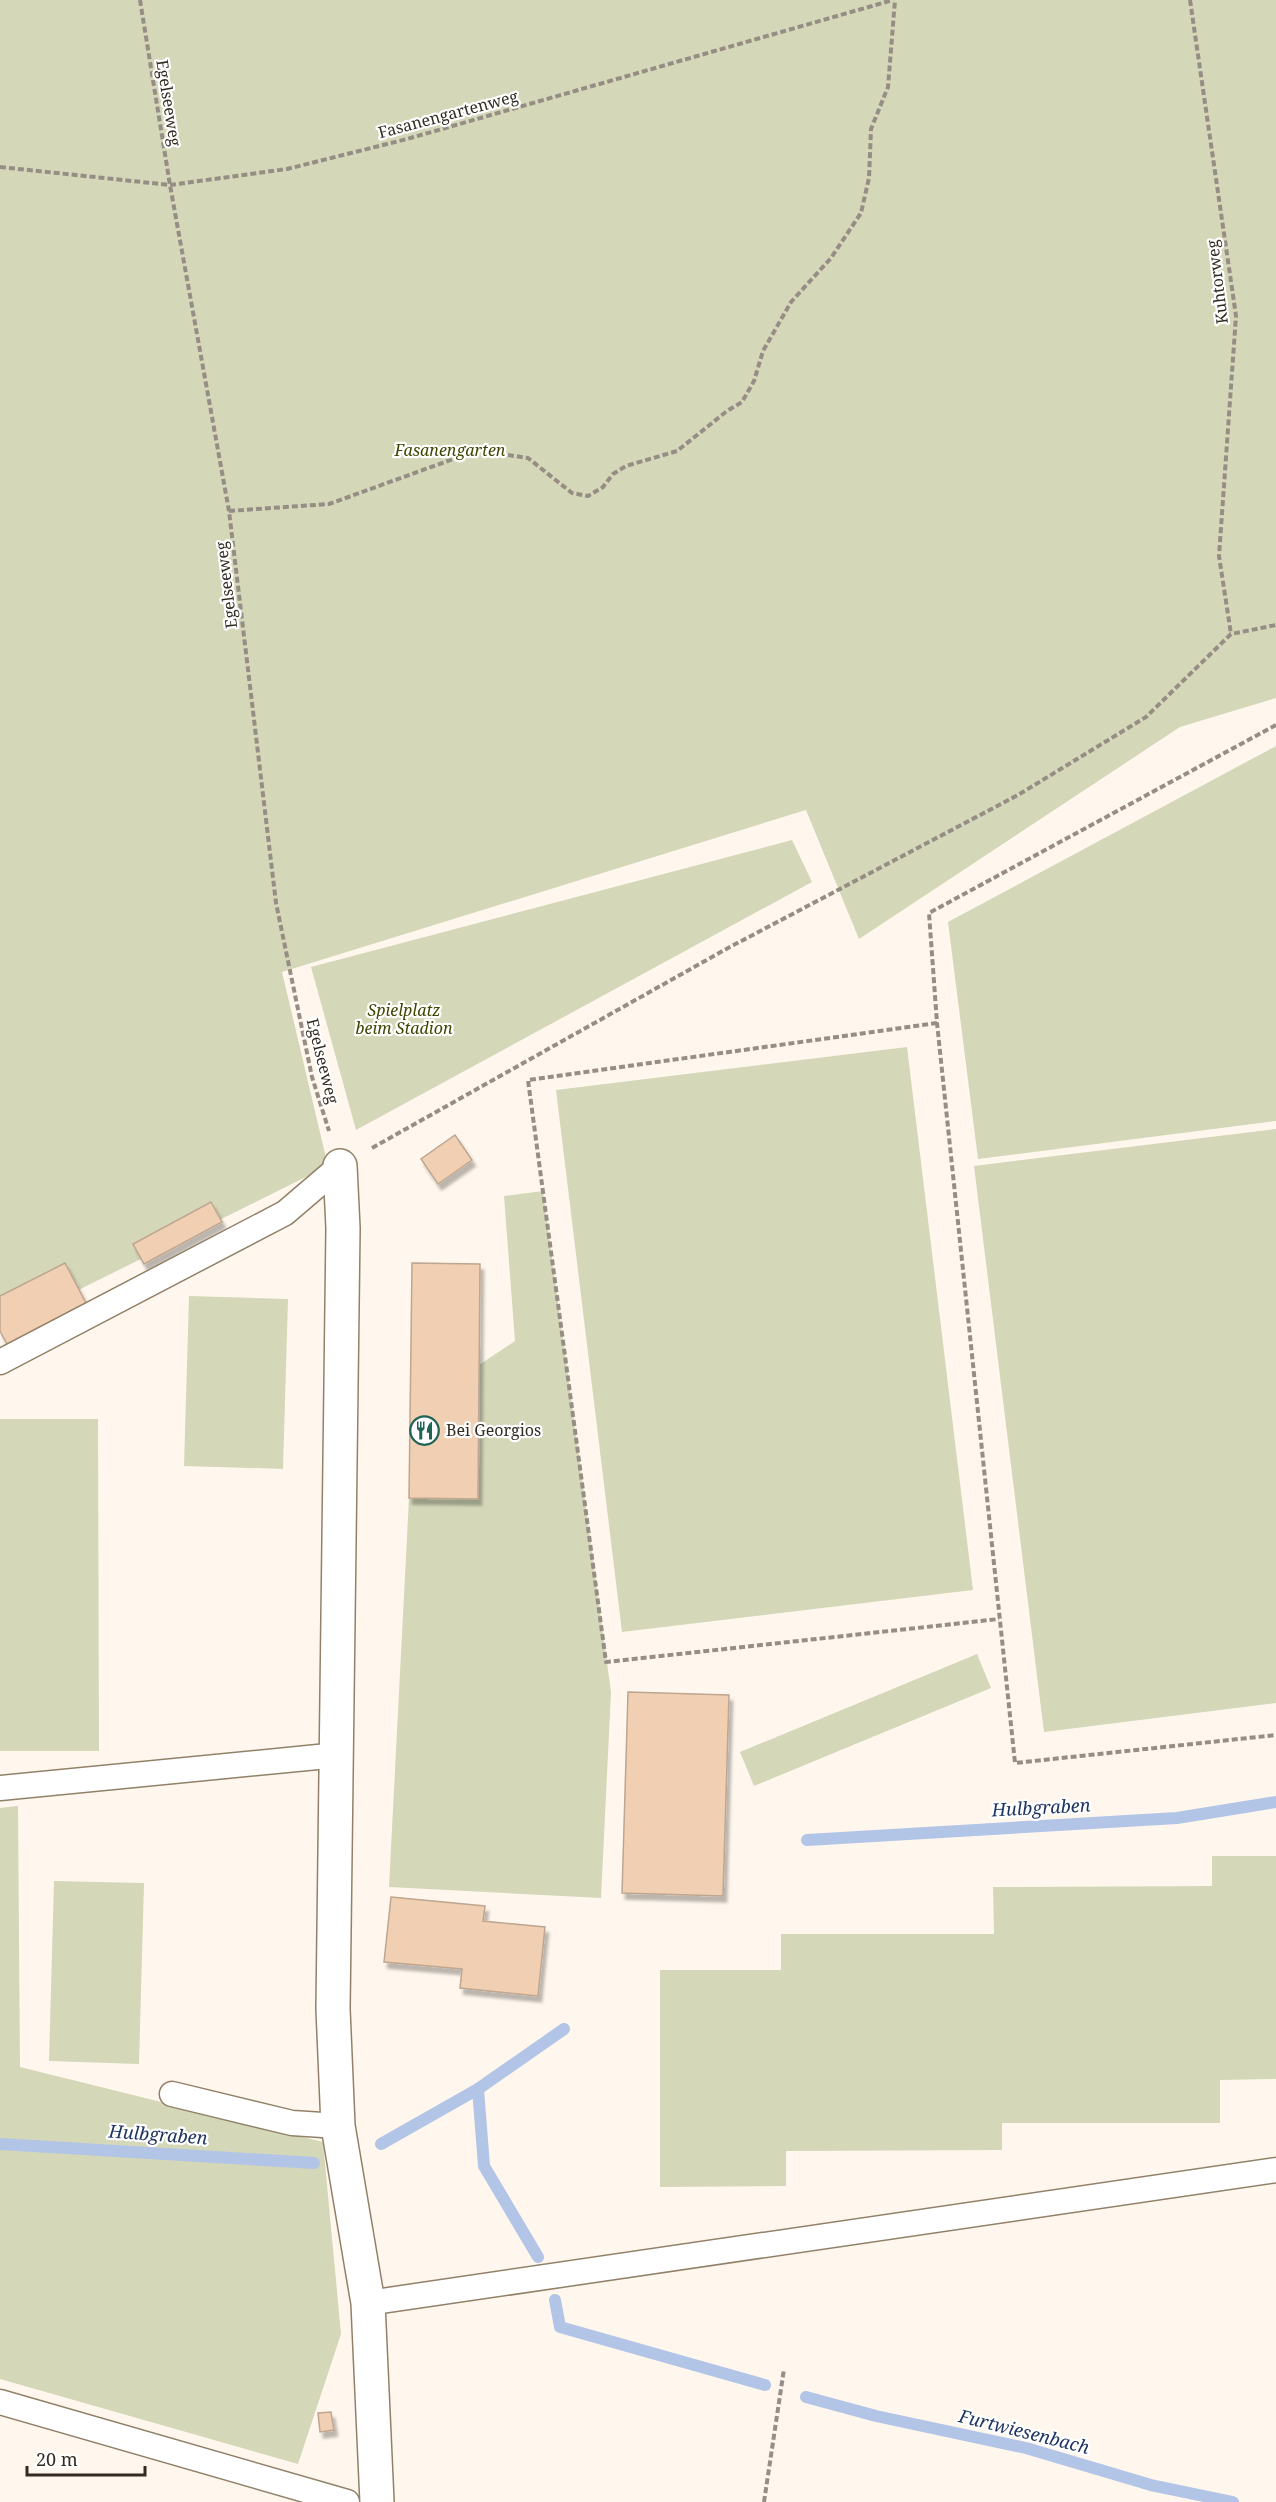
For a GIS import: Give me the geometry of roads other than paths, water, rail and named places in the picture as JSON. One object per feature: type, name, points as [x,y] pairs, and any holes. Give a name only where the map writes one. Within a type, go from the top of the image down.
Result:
[{"type":"street","points":[[340,1166],[343,1228],[333,2009],[339,2126],[368,2303],[377,2502]]},
{"type":"lane","points":[[0,1362],[285,1213],[340,1166]]},
{"type":"lane","points":[[0,1788],[338,1755]]},
{"type":"lane","points":[[172,2094],[292,2123],[339,2126]]},
{"type":"lane","points":[[368,2303],[1276,2170]]},
{"type":"lane","points":[[0,2402],[347,2502]]},
{"type":"waterway","name":"Hulbgraben","points":[[807,1840],[1177,1818],[1276,1802]]},
{"type":"waterway","name":"Furtwiesenbach","points":[[381,2144],[478,2089],[564,2029]]},
{"type":"waterway","name":"Furtwiesenbach","points":[[478,2089],[484,2166],[538,2257]]},
{"type":"waterway","name":"Hulbgraben","points":[[0,2144],[314,2163]]},
{"type":"waterway","name":"Furtwiesenbach","points":[[555,2300],[560,2327],[765,2385]]},
{"type":"waterway","name":"Furtwiesenbach","points":[[806,2397],[876,2416],[1026,2448],[1151,2485],[1233,2502]]},
{"type":"place","name":"Bei Georgios","points":[[425,1430]]},
{"type":"park label","name":"Fasanengarten","points":[[450,450]]},
{"type":"park label","name":"Spielplatz beim Stadion","points":[[404,1019]]}]
